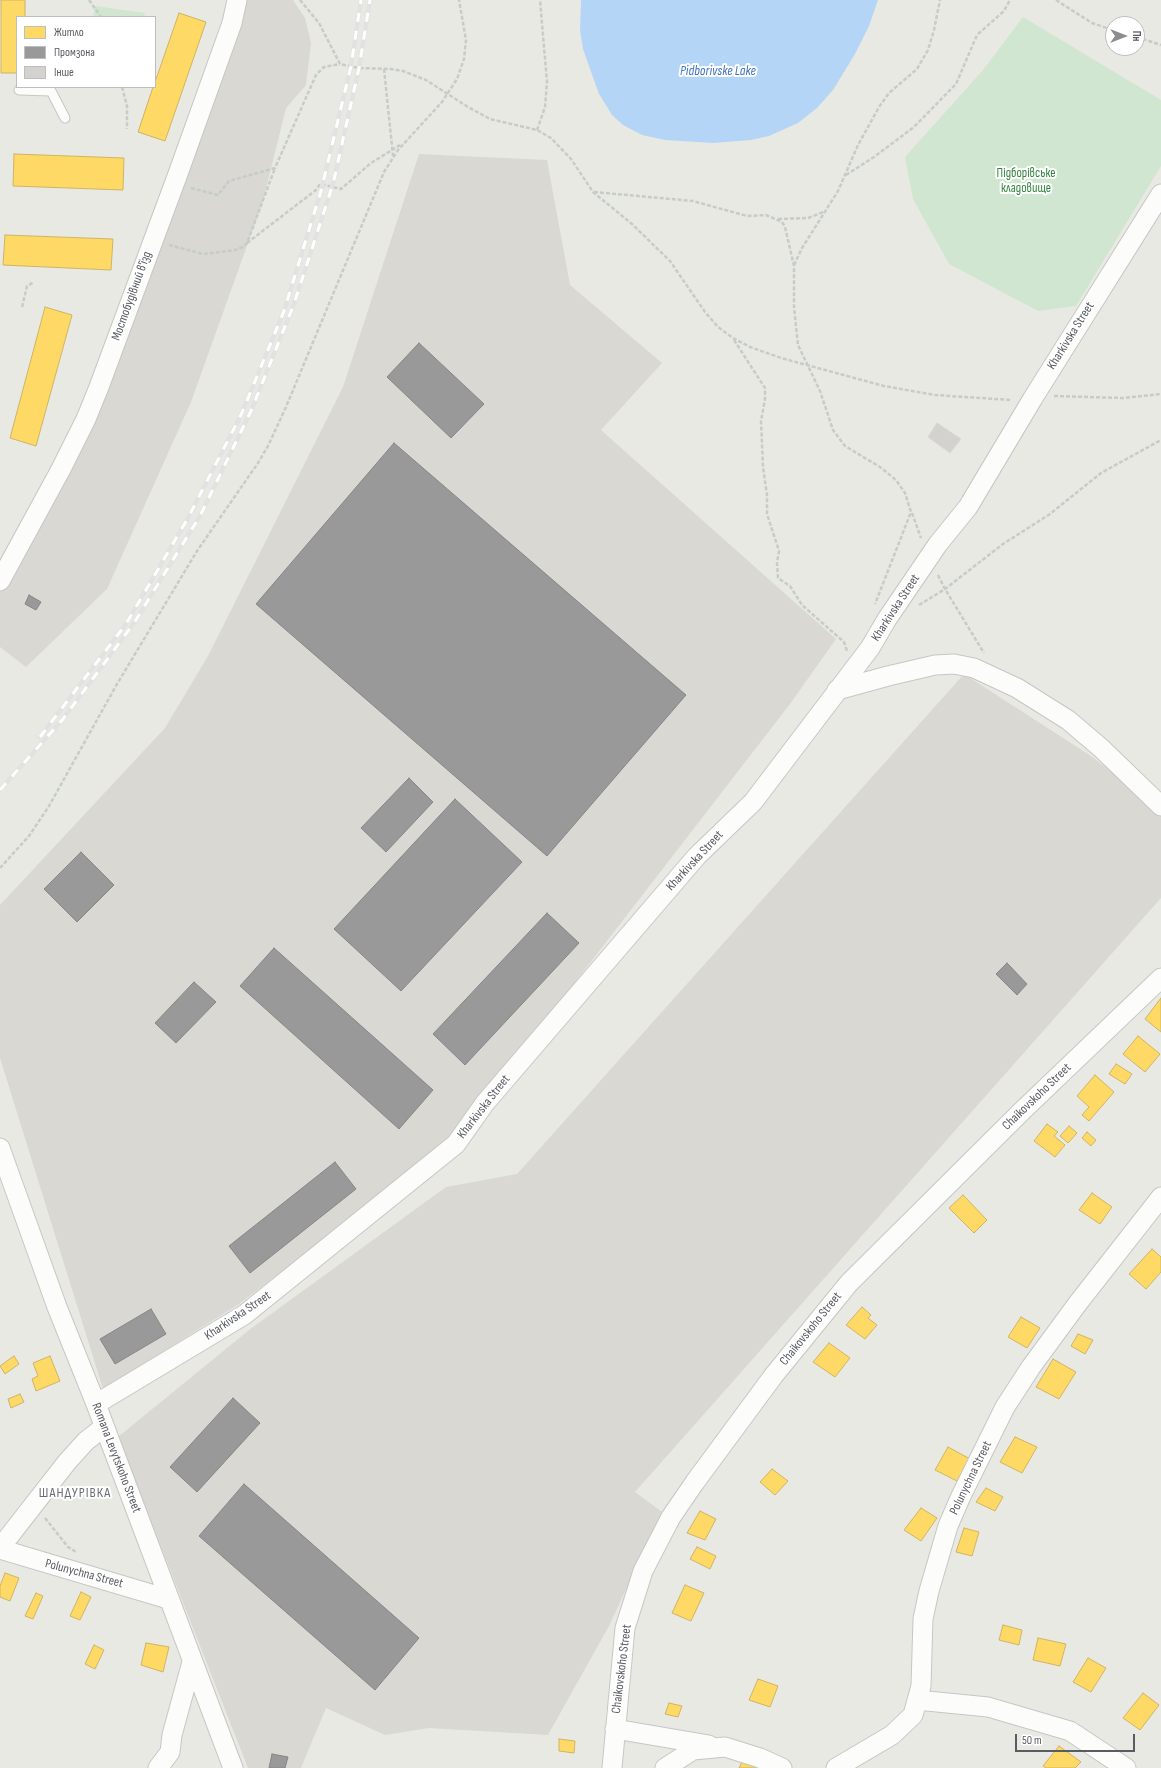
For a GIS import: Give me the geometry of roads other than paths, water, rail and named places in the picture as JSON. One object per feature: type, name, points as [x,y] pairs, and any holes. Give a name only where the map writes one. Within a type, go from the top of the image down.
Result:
[{"type":"street","name":"Мостобудівний в'їзд","points":[[0,581],[36,516],[86,419],[175,182],[232,23],[237,0]]},
{"type":"street","name":"Kharkivska Street","points":[[96,1404],[244,1315],[456,1144],[485,1103],[698,856],[753,802],[870,648],[887,619],[938,544],[968,507],[1033,398],[1161,194]]},
{"type":"street","points":[[838,690],[903,672],[936,665],[954,664],[974,668],[1017,688],[1068,720],[1101,748],[1161,806]]},
{"type":"street","name":"Chaikovskoho Street","points":[[612,1768],[625,1628],[643,1571],[671,1517],[774,1375],[854,1278],[1022,1111],[1161,978]]},
{"type":"street","name":"Romana Levytskoho Street","points":[[0,1148],[57,1307],[96,1404],[168,1599],[233,1768]]},
{"type":"street","name":"Polunychna Street","points":[[836,1768],[892,1735],[913,1715],[921,1686],[923,1619],[929,1591],[948,1526],[961,1496],[1006,1407],[1031,1366],[1161,1197]]},
{"type":"street","points":[[0,1549],[71,1456],[86,1441],[104,1427]]},
{"type":"street","name":"Polunychna Street","points":[[0,1549],[168,1599]]},
{"type":"street","points":[[158,1768],[170,1752],[172,1735],[192,1662]]},
{"type":"street","points":[[917,1700],[988,1707],[1070,1731],[1126,1768]]},
{"type":"street","points":[[615,1729],[725,1747],[760,1758],[782,1768]]},
{"type":"street","points":[[665,1768],[693,1750],[725,1747]]},
{"type":"lane","points":[[19,90],[51,91],[66,118]]},
{"type":"water","name":"Pidborivske Lake","points":[[581,0],[878,0],[869,26],[855,54],[833,90],[817,108],[798,123],[769,136],[751,140],[713,143],[665,140],[642,135],[623,125],[612,115],[599,94],[583,49],[580,30]]},
{"type":"railway","points":[[40,737],[126,624],[188,518],[241,415],[284,311],[321,191],[351,66],[361,0]]},
{"type":"railway","points":[[0,790],[63,719],[134,623],[200,516],[251,411],[294,304],[333,184],[359,68],[370,0]]},
{"type":"district","name":"ШАНДУРІВКА","points":[[75,1493]]},
{"type":"park label","name":"Підборівське кладовище","points":[[1026,182]]}]
